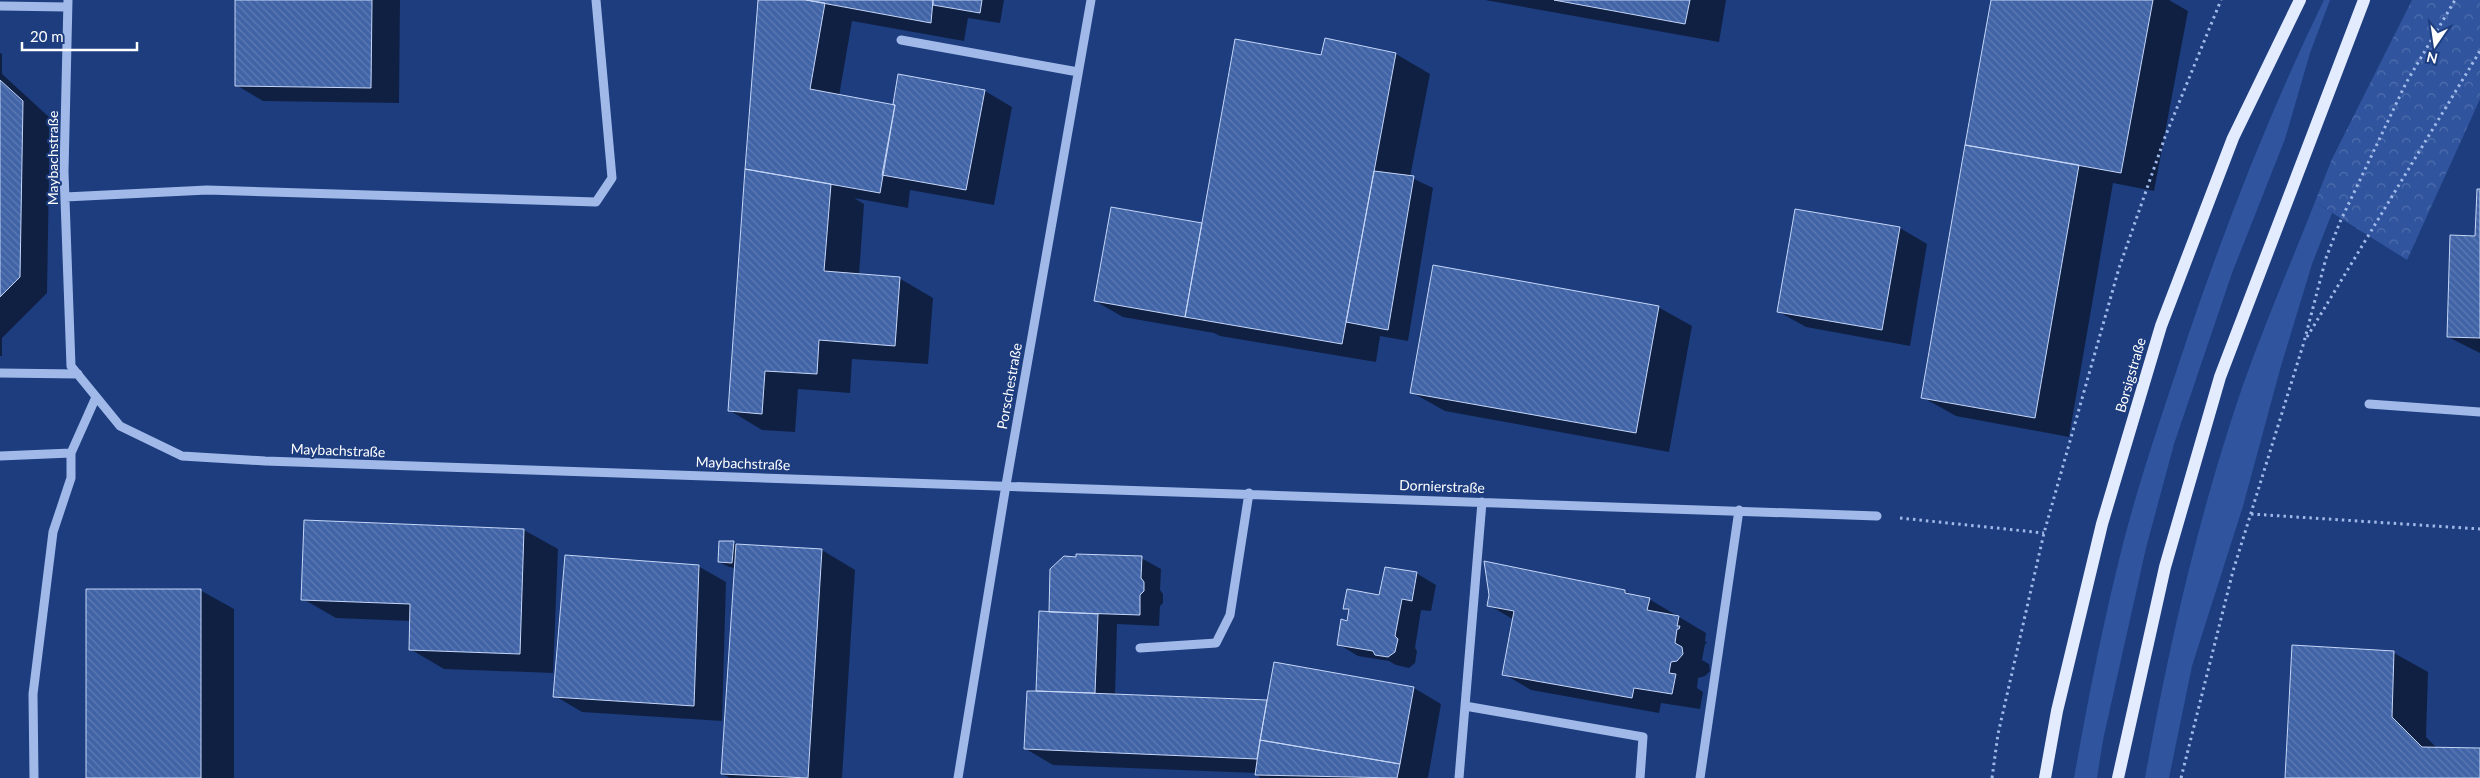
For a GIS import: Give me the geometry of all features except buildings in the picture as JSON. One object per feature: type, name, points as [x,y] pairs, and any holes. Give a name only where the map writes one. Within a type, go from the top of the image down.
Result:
[{"type":"main road","name":"Borsigstraße","points":[[2045,778],[2057,711],[2102,524],[2160,326],[2233,138],[2300,0]]},
{"type":"main road","points":[[2118,778],[2165,567],[2220,377],[2364,0]]},
{"type":"street","points":[[65,197],[207,190],[596,202],[612,178],[596,0]]},
{"type":"street","name":"Porschestraße","points":[[958,778],[1006,485],[1091,0]]},
{"type":"street","points":[[0,6],[67,3]]},
{"type":"street","name":"Maybachstraße","points":[[67,3],[65,197],[71,366],[120,426],[182,456],[275,462],[1006,485]]},
{"type":"street","points":[[901,40],[1078,72]]},
{"type":"street","points":[[0,373],[78,374]]},
{"type":"street","points":[[34,778],[33,694],[53,532],[71,478],[71,454],[96,397]]},
{"type":"street","points":[[2369,404],[2480,412]]},
{"type":"street","points":[[0,456],[71,454]]},
{"type":"street","name":"Dornierstraße","points":[[1006,485],[1877,516]]},
{"type":"street","points":[[1140,648],[1216,643],[1230,615],[1249,493]]},
{"type":"street","points":[[1459,778],[1482,502]]},
{"type":"street","points":[[1700,778],[1738,510]]},
{"type":"street","points":[[1465,706],[1643,737],[1640,778]]},
{"type":"path","points":[[1992,778],[1998,734],[2044,533],[2119,268],[2165,137],[2221,0]]},
{"type":"path","points":[[2181,778],[2233,571],[2304,342],[2326,258],[2340,222],[2406,83],[2455,0]]},
{"type":"path","points":[[2304,342],[2480,51]]},
{"type":"path","points":[[2250,514],[2480,529]]},
{"type":"path","points":[[1877,516],[2044,533]]},
{"type":"green space","points":[[2324,0],[2330,0],[2310,53],[2285,139],[2232,273],[2174,444],[2146,548],[2103,740],[2097,778],[2074,778],[2117,569],[2154,437],[2234,208],[2286,82]]},
{"type":"green space","points":[[2412,0],[2480,0],[2480,99],[2407,260],[2315,202],[2332,159]]},
{"type":"green space","points":[[2315,202],[2332,213],[2312,264],[2281,366],[2243,506],[2192,666],[2169,778],[2145,778],[2164,678],[2186,580],[2212,482],[2251,362]]}]
